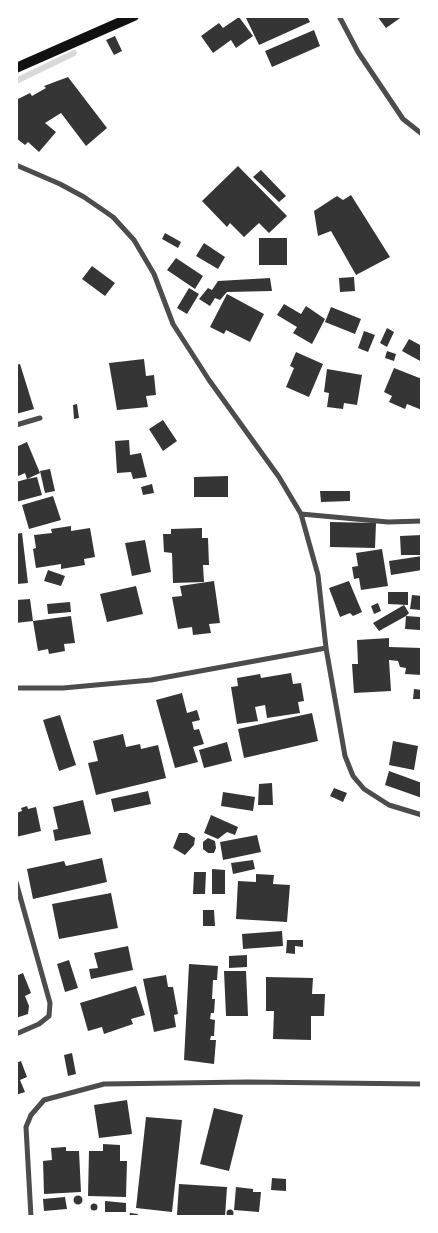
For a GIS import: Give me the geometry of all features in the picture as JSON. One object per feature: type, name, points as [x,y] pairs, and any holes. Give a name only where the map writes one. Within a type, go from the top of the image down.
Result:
[{"type":"main road","points":[[16,68],[134,16]]},
{"type":"street","points":[[339,16],[358,52],[403,119],[422,134]]},
{"type":"street","points":[[16,165],[60,184],[84,197],[114,217],[134,240],[154,274],[173,324],[209,380],[274,469],[301,514],[318,575],[326,648],[345,756],[353,776],[364,789],[389,805],[422,815]]},
{"type":"street","points":[[16,425],[40,418]]},
{"type":"street","points":[[301,514],[388,522],[422,521]]},
{"type":"street","points":[[16,688],[63,688],[151,680],[326,648]]},
{"type":"street","points":[[16,882],[50,1003],[49,1016],[39,1024],[16,1034]]},
{"type":"street","points":[[31,1217],[26,1127],[31,1115],[44,1100],[104,1084],[248,1082],[422,1084]]},
{"type":"building","points":[[245,16],[307,16],[310,22],[259,45]]},
{"type":"building","points":[[377,16],[403,16],[386,28]]},
{"type":"building","points":[[239,17],[253,36],[236,48],[231,40],[213,53],[201,36],[219,23],[223,28]]},
{"type":"building","points":[[314,30],[320,46],[272,67],[265,51]]},
{"type":"building","points":[[115,36],[122,51],[114,55],[106,40]]},
{"type":"building","points":[[68,77],[107,128],[86,146],[61,113],[45,123],[56,132],[39,152],[28,142],[25,145],[16,138],[18,99],[30,93],[32,96],[46,88],[44,86]]},
{"type":"building","points":[[238,166],[287,216],[269,233],[259,223],[244,237],[230,223],[227,227],[202,201]]},
{"type":"building","points":[[261,170],[286,196],[279,202],[253,177]]},
{"type":"building","points":[[351,195],[390,257],[356,275],[331,231],[318,236],[314,211],[337,196],[343,200]]},
{"type":"building","points":[[165,233],[181,242],[178,248],[162,239]]},
{"type":"building","points":[[259,238],[287,238],[287,265],[259,265]]},
{"type":"building","points":[[204,243],[225,257],[218,269],[196,256]]},
{"type":"building","points":[[176,258],[203,276],[195,289],[167,270]]},
{"type":"building","points":[[92,266],[115,283],[105,296],[82,279]]},
{"type":"building","points":[[354,277],[355,291],[340,292],[339,278]]},
{"type":"building","points":[[270,278],[272,291],[227,292],[220,300],[215,298],[210,306],[199,299],[208,288],[212,290],[218,281]]},
{"type":"building","points":[[189,288],[199,294],[187,314],[177,308]]},
{"type":"building","points":[[227,294],[264,314],[250,342],[226,330],[224,334],[210,327]]},
{"type":"building","points":[[284,304],[301,314],[306,306],[325,319],[312,344],[293,333],[297,327],[277,315]]},
{"type":"building","points":[[331,307],[361,319],[355,334],[325,322]]},
{"type":"building","points":[[387,328],[394,332],[387,347],[380,343]]},
{"type":"building","points":[[364,331],[375,335],[368,352],[358,348]]},
{"type":"building","points":[[409,339],[422,346],[422,362],[402,351]]},
{"type":"building","points":[[387,351],[396,354],[394,361],[385,358]]},
{"type":"building","points":[[296,352],[323,364],[309,397],[286,387],[294,368],[290,366]]},
{"type":"building","points":[[144,359],[146,376],[154,375],[156,395],[146,396],[148,407],[117,410],[109,363]]},
{"type":"building","points":[[20,364],[34,409],[16,414],[16,365]]},
{"type":"building","points":[[394,368],[422,379],[422,410],[407,404],[405,409],[389,402],[392,396],[384,392]]},
{"type":"building","points":[[327,369],[362,375],[357,405],[344,403],[343,409],[327,407],[329,393],[324,392]]},
{"type":"building","points":[[77,404],[79,418],[74,419],[73,405]]},
{"type":"building","points":[[163,420],[177,441],[163,451],[149,429]]},
{"type":"building","points":[[129,440],[130,455],[141,453],[147,477],[133,479],[131,472],[117,473],[115,441]]},
{"type":"building","points":[[27,442],[40,473],[27,479],[25,473],[16,477],[16,447]]},
{"type":"building","points":[[50,469],[55,491],[45,493],[40,471]]},
{"type":"building","points":[[228,476],[228,497],[194,497],[194,477]]},
{"type":"building","points":[[37,477],[42,495],[16,502],[16,482]]},
{"type":"building","points":[[152,484],[154,493],[143,495],[141,487]]},
{"type":"building","points":[[320,491],[350,491],[350,501],[321,502]]},
{"type":"building","points":[[53,496],[61,520],[29,529],[22,505]]},
{"type":"building","points":[[330,522],[376,523],[375,548],[330,547]]},
{"type":"building","points":[[71,526],[71,531],[90,528],[95,557],[84,559],[85,565],[61,569],[61,564],[36,568],[33,549],[36,548],[34,535],[52,533],[51,529]]},
{"type":"building","points":[[202,528],[202,538],[208,538],[209,565],[203,565],[204,582],[173,583],[172,553],[164,552],[163,534],[171,534],[171,529]]},
{"type":"building","points":[[22,533],[28,583],[17,584],[16,534]]},
{"type":"building","points":[[422,535],[422,555],[401,555],[400,536]]},
{"type":"building","points":[[145,540],[151,572],[132,576],[125,543]]},
{"type":"building","points":[[382,549],[388,586],[361,590],[359,578],[354,579],[352,567],[358,566],[356,553]]},
{"type":"building","points":[[422,556],[422,570],[391,575],[389,561]]},
{"type":"building","points":[[48,570],[65,576],[61,586],[44,581]]},
{"type":"building","points":[[214,581],[220,623],[209,624],[211,633],[193,635],[192,627],[178,629],[172,597],[182,596],[180,586]]},
{"type":"building","points":[[349,581],[362,612],[353,616],[350,613],[340,617],[329,588]]},
{"type":"building","points":[[136,586],[143,614],[107,622],[100,594]]},
{"type":"building","points":[[388,592],[408,592],[408,605],[388,604]]},
{"type":"building","points":[[412,595],[422,596],[421,610],[410,609]]},
{"type":"building","points":[[30,599],[33,621],[16,623],[16,600]]},
{"type":"building","points":[[70,602],[71,612],[48,614],[47,604]]},
{"type":"building","points":[[378,603],[381,611],[374,614],[371,606]]},
{"type":"building","points":[[404,605],[409,613],[379,631],[373,623]]},
{"type":"building","points":[[71,616],[75,643],[64,644],[65,651],[49,654],[48,649],[38,651],[33,621]]},
{"type":"building","points":[[406,616],[420,617],[420,630],[405,629]]},
{"type":"building","points":[[389,638],[389,647],[422,648],[422,675],[405,674],[406,668],[400,667],[398,661],[389,660],[391,691],[354,693],[352,664],[358,664],[357,640]]},
{"type":"building","points":[[291,673],[293,684],[301,683],[304,701],[298,702],[300,713],[267,718],[265,705],[255,707],[258,721],[237,724],[231,687],[238,686],[237,678],[260,674],[261,678]]},
{"type":"building","points":[[414,689],[422,690],[422,699],[413,699]]},
{"type":"building","points":[[182,693],[187,713],[197,710],[200,720],[192,722],[194,730],[199,729],[204,744],[193,747],[198,762],[175,768],[156,700]]},
{"type":"building","points":[[312,713],[318,741],[244,758],[238,729]]},
{"type":"building","points":[[60,715],[76,765],[59,771],[43,720]]},
{"type":"building","points":[[123,734],[126,747],[140,744],[141,749],[158,745],[166,778],[96,795],[88,763],[98,761],[93,741]]},
{"type":"building","points":[[393,741],[418,746],[414,770],[389,765]]},
{"type":"building","points":[[227,742],[232,761],[204,768],[199,750]]},
{"type":"building","points":[[389,771],[422,783],[422,798],[385,785]]},
{"type":"building","points":[[272,783],[273,805],[258,805],[259,784]]},
{"type":"building","points":[[334,788],[347,793],[343,802],[330,796]]},
{"type":"building","points":[[148,791],[151,804],[114,812],[111,799]]},
{"type":"building","points":[[223,792],[255,797],[253,811],[221,806]]},
{"type":"building","points":[[83,800],[91,834],[55,841],[53,830],[58,829],[53,807]]},
{"type":"building","points":[[27,806],[28,809],[36,807],[41,831],[16,837],[16,813],[22,811],[21,808]]},
{"type":"building","points":[[211,815],[238,827],[235,835],[227,832],[218,839],[204,833]]},
{"type":"building","points":[[179,833],[187,833],[195,838],[194,845],[185,855],[173,848]]},
{"type":"building","points":[[257,835],[261,852],[223,860],[220,842]]},
{"type":"building","points":[[208,838],[215,841],[216,848],[214,853],[208,853],[203,849],[203,842]]},
{"type":"building","points":[[102,858],[107,882],[33,899],[27,869],[64,861],[66,866]]},
{"type":"building","points":[[253,860],[255,869],[233,874],[231,863]]},
{"type":"building","points":[[212,869],[225,870],[225,894],[212,894]]},
{"type":"building","points":[[194,872],[206,872],[205,894],[193,894]]},
{"type":"building","points":[[256,874],[274,875],[273,884],[290,885],[287,922],[236,919],[238,881],[256,882]]},
{"type":"building","points":[[111,893],[118,928],[59,939],[52,904]]},
{"type":"building","points":[[203,910],[214,910],[215,926],[203,926]]},
{"type":"building","points":[[282,931],[283,946],[243,949],[242,934]]},
{"type":"building","points":[[287,940],[303,940],[303,947],[295,946],[295,954],[286,953]]},
{"type":"building","points":[[128,946],[133,970],[91,979],[89,969],[98,968],[94,953]]},
{"type":"building","points":[[247,955],[247,967],[229,968],[229,956]]},
{"type":"building","points":[[69,960],[78,988],[65,992],[57,964]]},
{"type":"building","points":[[189,964],[218,966],[217,980],[213,980],[212,999],[215,999],[214,1013],[211,1013],[210,1019],[215,1020],[214,1036],[211,1036],[210,1040],[216,1040],[214,1064],[184,1060]]},
{"type":"building","points":[[224,971],[246,971],[248,1016],[226,1016]]},
{"type":"building","points":[[23,973],[31,993],[25,996],[29,1006],[28,1014],[16,1018],[16,976]]},
{"type":"building","points":[[166,975],[168,987],[173,987],[178,1014],[174,1015],[176,1027],[154,1032],[143,979]]},
{"type":"building","points":[[266,977],[313,978],[312,994],[325,994],[324,1016],[311,1016],[311,1040],[273,1039],[274,1011],[266,1011]]},
{"type":"building","points":[[136,986],[145,1015],[131,1019],[133,1024],[104,1034],[102,1027],[88,1031],[80,1003]]},
{"type":"building","points":[[72,1053],[76,1074],[68,1076],[64,1055]]},
{"type":"building","points":[[21,1061],[27,1077],[20,1080],[25,1092],[16,1095],[16,1063]]},
{"type":"building","points":[[127,1100],[132,1134],[99,1138],[94,1105]]},
{"type":"building","points":[[214,1108],[243,1115],[229,1171],[200,1164]]},
{"type":"building","points":[[146,1117],[182,1120],[172,1212],[136,1208]]},
{"type":"building","points":[[103,1144],[120,1145],[120,1161],[127,1161],[126,1197],[88,1196],[89,1151],[103,1151]]},
{"type":"building","points":[[66,1147],[66,1151],[79,1151],[81,1192],[44,1194],[43,1161],[52,1160],[51,1148]]},
{"type":"building","points":[[272,1178],[286,1179],[286,1191],[271,1190]]},
{"type":"building","points":[[179,1184],[227,1187],[225,1217],[177,1215]]},
{"type":"building","points":[[236,1187],[253,1189],[253,1192],[261,1192],[259,1212],[234,1210]]},
{"type":"building","points":[[78,1195],[83,1200],[78,1205],[73,1200]]},
{"type":"building","points":[[65,1197],[67,1209],[44,1211],[43,1199]]},
{"type":"building","points":[[105,1201],[126,1203],[126,1212],[105,1212]]},
{"type":"building","points":[[94,1203],[98,1207],[94,1211],[90,1207]]},
{"type":"building","points":[[230,1210],[233,1213],[230,1216],[227,1213]]},
{"type":"building","points":[[130,1213],[138,1214],[137,1217],[129,1217]]},
{"type":"waterway","points":[[16,81],[74,53]]}]
